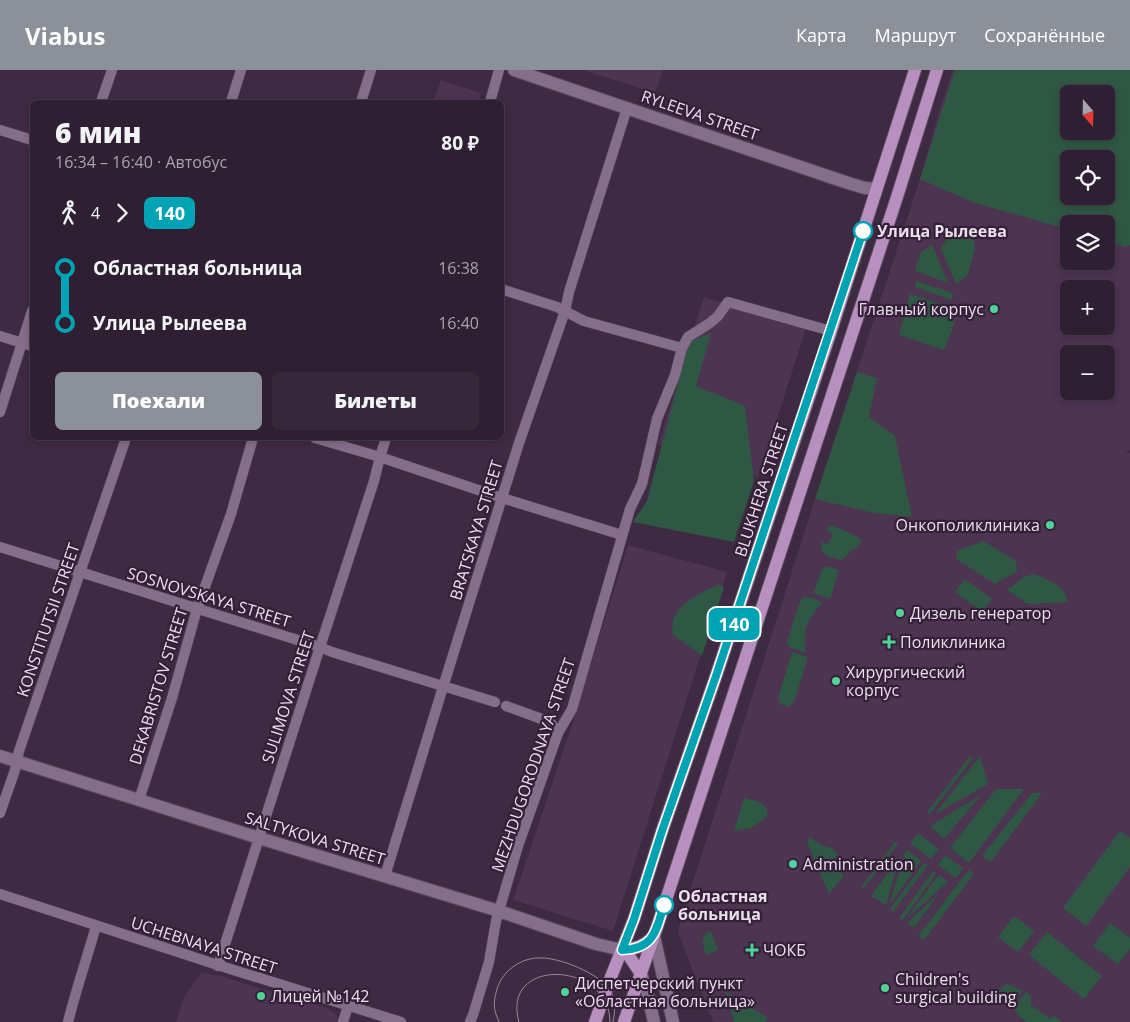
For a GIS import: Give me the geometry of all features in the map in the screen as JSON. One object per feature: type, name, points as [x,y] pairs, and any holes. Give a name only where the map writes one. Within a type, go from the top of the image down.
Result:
[{"type":"main road","name":"RYLEEVA STREET","points":[[514,70],[848,183],[876,189]]},
{"type":"main road","name":"BLUKHERA STREET","points":[[594,1022],[634,919],[662,831],[719,667],[831,331],[915,70]]},
{"type":"main road","points":[[624,1022],[897,197],[906,163],[937,70]]},
{"type":"main road","points":[[876,189],[897,197]]},
{"type":"main road","name":"SALTYKOVA STREET","points":[[0,756],[499,911],[596,944],[622,950]]},
{"type":"main road","points":[[622,950],[638,948],[646,944],[655,931]]},
{"type":"main road","points":[[655,931],[673,1022]]},
{"type":"main road","points":[[622,950],[629,956],[641,974],[654,1022]]},
{"type":"street","points":[[102,100],[112,70]]},
{"type":"street","points":[[232,100],[241,70]]},
{"type":"street","points":[[362,100],[371,70]]},
{"type":"street","points":[[491,100],[500,70]]},
{"type":"street","name":"BRATSKAYA STREET","points":[[385,876],[522,434],[564,311],[627,108]]},
{"type":"street","points":[[0,130],[30,139]]},
{"type":"street","points":[[504,290],[557,307],[584,321],[682,348],[688,337],[710,323],[718,316],[728,302],[831,331]]},
{"type":"street","points":[[0,412],[27,344],[30,324]]},
{"type":"street","points":[[0,336],[27,344]]},
{"type":"street","name":"MEZHDUGORODNAYA STREET","points":[[470,1022],[489,962],[496,921],[518,846],[558,733],[572,710],[630,509],[642,484],[657,419],[675,375],[682,348]]},
{"type":"street","name":"KONSTITUTSII STREET","points":[[0,813],[125,440]]},
{"type":"street","name":"DEKABRISTOV STREET","points":[[139,800],[172,698],[197,609],[231,514],[252,440]]},
{"type":"street","points":[[322,440],[622,535]]},
{"type":"street","name":"SULIMOVA STREET","points":[[218,966],[374,481],[385,440]]},
{"type":"street","name":"SOSNOVSKAYA STREET","points":[[0,547],[500,704],[550,722],[558,733]]},
{"type":"street","name":"UCHEBNAYA STREET","points":[[0,894],[218,966],[400,1022]]},
{"type":"street","points":[[68,1022],[74,995],[96,926]]},
{"type":"street","points":[[343,1022],[348,1006]]},
{"type":"shaded area","points":[[583,70],[663,70],[655,93]]},
{"type":"shaded area","points":[[953,70],[1130,70],[1130,450],[1125,452],[1130,453],[1130,1022],[713,1022],[678,932],[815,499],[920,179]]},
{"type":"shaded area","points":[[441,80],[481,93],[479,100],[434,100]]},
{"type":"shaded area","points":[[704,297],[806,329],[758,477],[658,445]]},
{"type":"shaded area","points":[[628,545],[727,572],[613,931],[513,900],[573,722]]},
{"type":"shaded area","points":[[201,973],[222,976],[328,1008],[337,1016],[339,1022],[176,1022],[184,997]]},
{"type":"green space","points":[[955,70],[1130,70],[1130,245],[1125,247],[1115,244],[1115,215],[1060,215],[1060,227],[975,203],[920,179]]},
{"type":"green space","points":[[959,232],[968,235],[974,241],[975,248],[968,275],[956,284],[941,249],[948,239]]},
{"type":"green space","points":[[932,245],[948,283],[915,271],[921,252]]},
{"type":"green space","points":[[916,281],[953,293],[952,300],[915,287]]},
{"type":"green space","points":[[910,294],[949,307],[955,322],[944,350],[899,335]]},
{"type":"green space","points":[[711,333],[696,386],[745,406],[754,481],[734,542],[633,522],[647,501],[689,342]]},
{"type":"green space","points":[[857,372],[877,378],[869,417],[895,436],[912,517],[874,513],[815,499]]},
{"type":"green space","points":[[832,525],[858,537],[861,541],[858,547],[842,560],[829,557],[821,550],[822,542],[828,544],[833,534],[826,530]]},
{"type":"green space","points":[[983,541],[1016,561],[1017,571],[995,584],[956,559],[957,551]]},
{"type":"green space","points":[[825,567],[839,570],[830,599],[813,593]]},
{"type":"green space","points":[[1035,574],[1051,581],[1064,591],[1067,602],[1028,604],[1007,590],[1026,576]]},
{"type":"green space","points":[[965,579],[992,599],[982,612],[955,592]]},
{"type":"green space","points":[[721,585],[724,587],[702,656],[673,635],[673,620],[678,611],[688,601],[702,592]]},
{"type":"green space","points":[[805,596],[823,602],[813,614],[805,631],[806,653],[789,647],[787,642],[800,601]]},
{"type":"green space","points":[[792,652],[808,657],[795,700],[789,707],[780,704],[778,698]]},
{"type":"green space","points":[[970,756],[973,758],[930,814],[927,812]]},
{"type":"green space","points":[[980,756],[988,784],[935,814]]},
{"type":"green space","points":[[996,789],[1024,789],[969,863],[950,848]]},
{"type":"green space","points":[[1032,793],[1042,793],[991,862],[982,856]]},
{"type":"green space","points":[[981,795],[944,839],[930,826]]},
{"type":"green space","points":[[744,798],[760,802],[767,809],[767,817],[751,828],[734,831]]},
{"type":"green space","points":[[1120,831],[1130,838],[1130,867],[1086,926],[1063,908]]},
{"type":"green space","points":[[918,833],[939,849],[931,859],[910,843]]},
{"type":"green space","points":[[810,837],[822,846],[830,847],[838,854],[832,862],[843,871],[844,875],[829,894],[807,842]]},
{"type":"green space","points":[[895,842],[898,844],[864,888],[861,887]]},
{"type":"green space","points":[[906,849],[921,861],[889,906]]},
{"type":"green space","points":[[945,855],[963,868],[956,879],[938,865]]},
{"type":"green space","points":[[900,856],[886,905],[871,896]]},
{"type":"green space","points":[[924,863],[928,865],[893,912],[890,909]]},
{"type":"green space","points":[[969,870],[974,874],[924,940],[918,936]]},
{"type":"green space","points":[[933,871],[936,874],[902,921],[899,918]]},
{"type":"green space","points":[[939,875],[948,882],[906,919]]},
{"type":"green space","points":[[939,893],[914,928],[907,923]]},
{"type":"green space","points":[[1014,916],[1034,931],[1018,952],[998,937]]},
{"type":"green space","points":[[1110,923],[1130,938],[1130,949],[1118,964],[1093,946]]},
{"type":"green space","points":[[711,931],[718,950],[706,955],[702,941],[706,933]]},
{"type":"green space","points":[[1047,932],[1102,976],[1084,999],[1029,955]]},
{"type":"green space","points":[[1006,983],[1023,991],[1014,1002],[1008,998],[1003,1003],[994,997]]},
{"type":"green space","points":[[725,991],[768,1018],[765,1022],[734,1022]]},
{"type":"green space","points":[[1026,992],[1031,996],[1031,1005],[1050,1019],[1055,1016],[1062,1022],[1027,1022],[1017,1014],[1015,1006]]},
{"type":"tram line","points":[[499,1022],[494,1006],[499,983],[507,972],[518,964],[537,958],[567,963],[589,973],[606,985],[614,999],[613,1022]]},
{"type":"tram line","points":[[519,1022],[517,1001],[525,986],[539,977],[557,974],[576,978],[593,987],[605,1002],[610,1022]]},
{"type":"bus line","name":"140","points":[[664,905],[654,936],[646,944],[638,948],[622,950],[716,676],[863,231]]},
{"type":"place","name":"Улица Рылеева","points":[[863,231]]},
{"type":"place","name":"Главный корпус","points":[[994,309]]},
{"type":"place","name":"Онкополиклиника","points":[[1050,525]]},
{"type":"place","name":"Дизель генератор","points":[[900,613]]},
{"type":"place","name":"Поликлиника","points":[[889,642]]},
{"type":"place","name":"Хирургический корпус","points":[[836,681]]},
{"type":"place","name":"Administration","points":[[793,864]]},
{"type":"place","name":"Областная больница","points":[[664,905]]},
{"type":"place","name":"ЧОКБ","points":[[752,950]]},
{"type":"place","name":"Children's surgical building","points":[[885,988]]},
{"type":"place","name":"Диспетчерский пункт «Областная больница»","points":[[565,992]]},
{"type":"place","name":"Лицей №142","points":[[261,996]]}]
